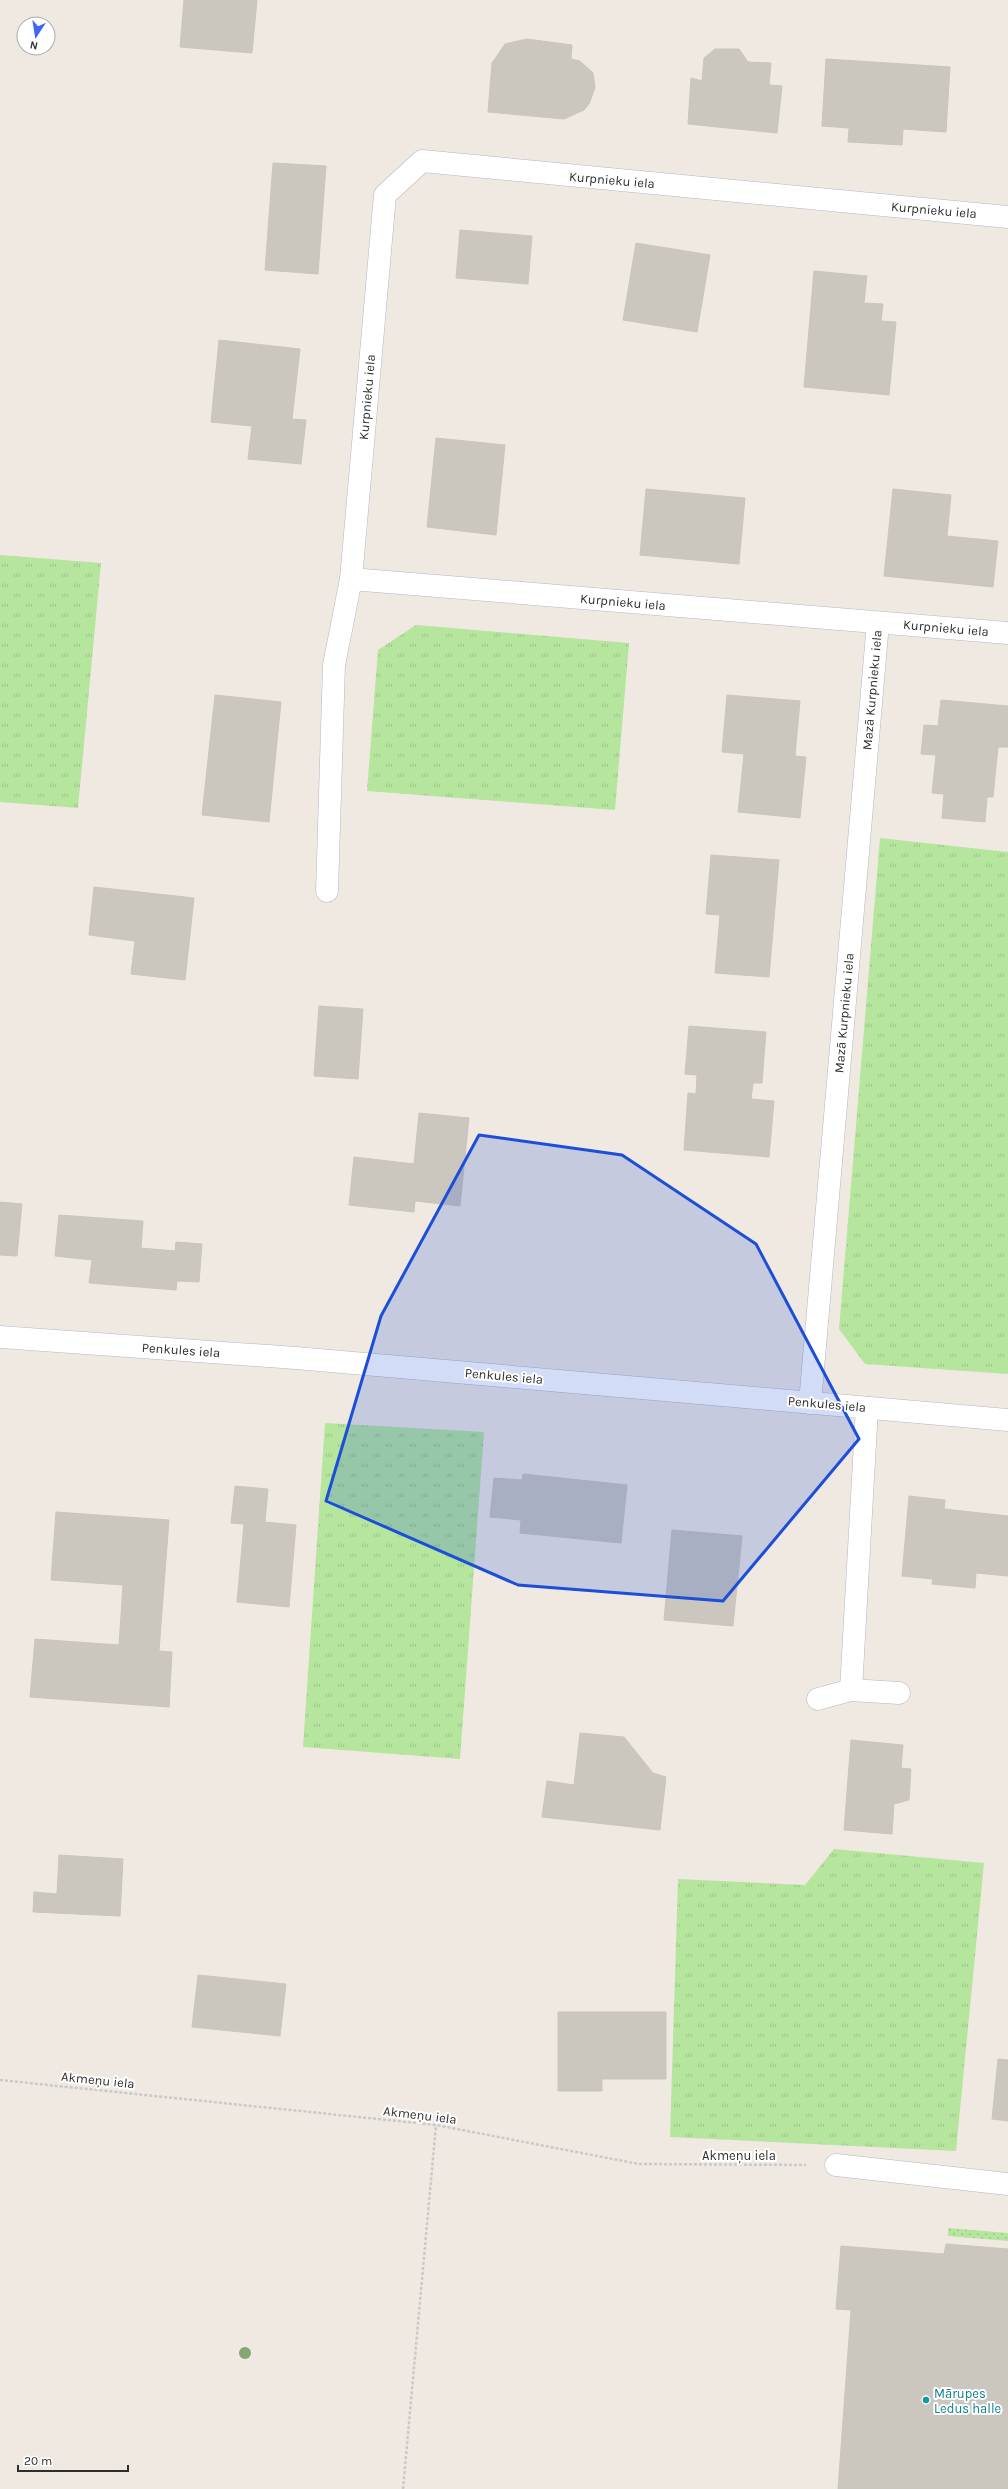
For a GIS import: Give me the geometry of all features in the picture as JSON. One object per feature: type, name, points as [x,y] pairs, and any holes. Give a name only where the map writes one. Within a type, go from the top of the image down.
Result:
[{"type":"street","name":"Kurpnieku iela","points":[[1008,218],[422,161],[385,195],[351,579],[1008,633]]},
{"type":"street","points":[[327,891],[334,665],[351,579]]},
{"type":"street","name":"Mazā Kurpnieku iela","points":[[810,1403],[878,623]]},
{"type":"street","name":"Penkules iela","points":[[0,1338],[296,1358],[1008,1420]]},
{"type":"street","points":[[851,1690],[867,1408]]},
{"type":"street","points":[[818,1699],[851,1690],[898,1693]]},
{"type":"street","points":[[836,2165],[1008,2184]]},
{"type":"path","name":"Akmeņu iela","points":[[0,2080],[436,2125],[639,2164],[836,2165]]},
{"type":"path","points":[[403,2489],[436,2125]]},
{"type":"highlighted area","points":[[479,1135],[622,1155],[756,1244],[859,1439],[723,1601],[518,1585],[326,1501],[381,1316]]},
{"type":"green space","points":[[0,555],[101,563],[78,808],[0,802]]},
{"type":"green space","points":[[416,625],[629,643],[615,810],[367,791],[378,650]]},
{"type":"green space","points":[[880,838],[1008,852],[1008,1374],[865,1364],[839,1329]]},
{"type":"green space","points":[[325,1423],[484,1432],[460,1759],[303,1747]]},
{"type":"green space","points":[[834,1849],[984,1863],[956,2151],[670,2137],[678,1879],[805,1885]]},
{"type":"green space","points":[[948,2228],[1008,2233],[1008,2241],[948,2236]]},
{"type":"building","points":[[184,0],[257,0],[252,53],[180,47]]},
{"type":"building","points":[[527,39],[572,45],[571,59],[580,61],[593,73],[595,88],[589,104],[584,110],[564,119],[488,112],[492,63],[505,44]]},
{"type":"building","points":[[715,49],[739,49],[748,62],[771,63],[769,85],[782,86],[777,133],[688,124],[691,78],[702,81],[704,58]]},
{"type":"building","points":[[826,59],[950,67],[946,132],[903,129],[902,145],[848,142],[849,128],[822,126]]},
{"type":"building","points":[[273,163],[326,166],[318,274],[265,270]]},
{"type":"building","points":[[460,230],[532,236],[528,284],[456,278]]},
{"type":"building","points":[[636,243],[710,255],[697,332],[623,320]]},
{"type":"building","points":[[814,271],[867,276],[864,303],[883,304],[881,321],[896,322],[889,395],[804,387]]},
{"type":"building","points":[[219,340],[300,349],[292,419],[306,420],[301,464],[248,459],[252,426],[211,422]]},
{"type":"building","points":[[436,438],[505,445],[496,535],[427,527]]},
{"type":"building","points":[[646,489],[745,498],[739,564],[640,555]]},
{"type":"building","points":[[893,489],[951,495],[947,536],[998,541],[993,587],[884,576]]},
{"type":"building","points":[[215,695],[281,702],[269,822],[202,815]]},
{"type":"building","points":[[727,695],[800,701],[795,756],[806,757],[800,818],[738,812],[744,754],[722,752]]},
{"type":"building","points":[[941,700],[1008,706],[1008,747],[998,747],[993,797],[987,797],[985,822],[942,818],[944,794],[932,793],[936,755],[921,754],[924,725],[938,726]]},
{"type":"building","points":[[711,855],[779,860],[769,977],[715,973],[720,915],[706,914]]},
{"type":"building","points":[[94,887],[194,898],[185,980],[131,974],[135,941],[89,935]]},
{"type":"building","points":[[319,1006],[363,1009],[358,1079],[314,1076]]},
{"type":"building","points":[[689,1026],[766,1032],[762,1083],[753,1083],[751,1099],[774,1101],[769,1157],[684,1150],[688,1093],[696,1094],[697,1075],[685,1074]]},
{"type":"building","points":[[419,1113],[469,1118],[460,1206],[415,1201],[414,1212],[349,1205],[354,1157],[414,1164]]},
{"type":"building","points":[[0,1202],[22,1204],[17,1256],[0,1255]]},
{"type":"building","points":[[59,1215],[143,1221],[141,1248],[175,1251],[176,1242],[202,1244],[199,1282],[177,1281],[176,1290],[89,1283],[92,1260],[55,1256]]},
{"type":"building","points":[[523,1474],[627,1485],[621,1543],[520,1533],[521,1520],[490,1517],[494,1478],[522,1480]]},
{"type":"building","points":[[235,1486],[268,1489],[265,1522],[296,1525],[289,1607],[237,1602],[244,1524],[231,1523]]},
{"type":"building","points":[[909,1496],[945,1500],[944,1509],[1008,1516],[1008,1576],[976,1573],[975,1588],[932,1584],[933,1579],[902,1576]]},
{"type":"building","points":[[56,1512],[169,1520],[159,1651],[172,1652],[169,1707],[30,1697],[35,1639],[119,1645],[123,1585],[51,1580]]},
{"type":"building","points":[[672,1530],[742,1536],[733,1626],[664,1620]]},
{"type":"building","points":[[580,1733],[624,1737],[653,1773],[666,1777],[660,1830],[542,1817],[547,1781],[574,1785]]},
{"type":"building","points":[[851,1740],[903,1745],[901,1768],[911,1769],[909,1800],[894,1804],[892,1834],[844,1830]]},
{"type":"building","points":[[59,1855],[123,1859],[120,1916],[33,1912],[34,1892],[57,1894]]},
{"type":"building","points":[[198,1975],[286,1984],[280,2036],[192,2027]]},
{"type":"building","points":[[558,2012],[666,2012],[666,2079],[602,2079],[602,2091],[558,2091]]},
{"type":"building","points":[[998,2059],[1008,2060],[1008,2121],[992,2119]]},
{"type":"building","name":"Mārupes Ledus halle","points":[[946,2244],[1008,2249],[1008,2489],[838,2489],[851,2310],[836,2309],[841,2246],[944,2254]]},
{"type":"place","name":"Mārupes Ledus halle","points":[[926,2400]]}]
